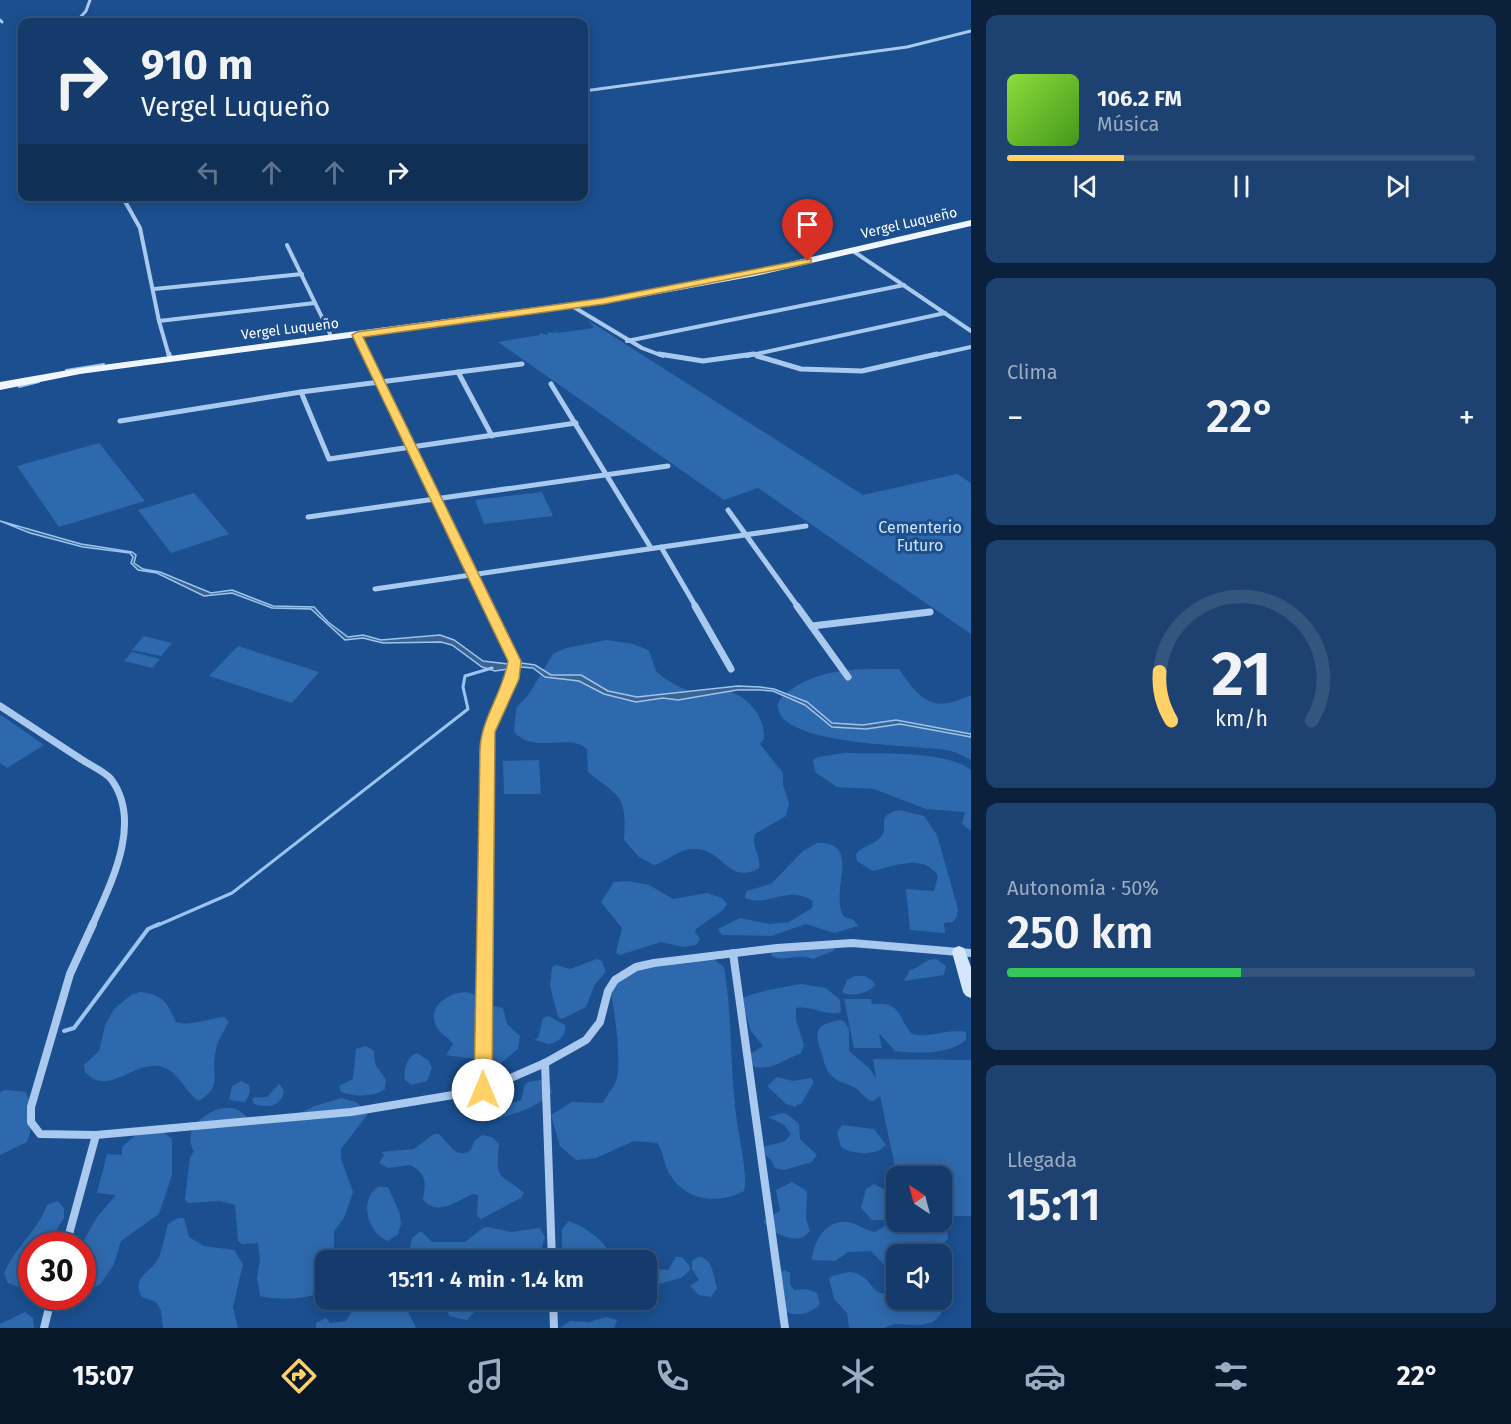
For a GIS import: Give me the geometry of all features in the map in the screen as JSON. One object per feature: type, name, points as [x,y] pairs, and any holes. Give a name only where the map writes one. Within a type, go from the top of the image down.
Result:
[{"type":"main road","name":"Vergel Luqueño","points":[[0,386],[170,357],[572,306],[698,285],[971,223]]},
{"type":"street","points":[[80,18],[86,11],[90,0]]},
{"type":"street","points":[[588,90],[908,47],[971,31]]},
{"type":"street","points":[[125,201],[140,228],[159,321],[170,357]]},
{"type":"street","points":[[287,245],[332,338]]},
{"type":"street","points":[[853,251],[971,331]]},
{"type":"street","points":[[154,289],[302,274]]},
{"type":"street","points":[[627,341],[904,285]]},
{"type":"street","points":[[159,321],[315,303]]},
{"type":"street","points":[[572,306],[627,341],[657,354],[693,360],[747,356],[945,313]]},
{"type":"street","points":[[357,335],[514,661],[512,679],[488,732],[483,1090]]},
{"type":"street","points":[[747,356],[768,358],[801,369],[862,372],[971,347]]},
{"type":"street","points":[[120,422],[301,392],[522,364]]},
{"type":"street","points":[[458,372],[492,436]]},
{"type":"street","points":[[551,384],[608,474],[651,548]]},
{"type":"street","points":[[301,392],[329,459],[576,423]]},
{"type":"street","points":[[308,517],[668,466]]},
{"type":"street","points":[[728,510],[848,677]]},
{"type":"street","points":[[375,589],[806,525]]},
{"type":"street","points":[[661,547],[731,669]]},
{"type":"street","points":[[812,626],[930,612]]},
{"type":"street","points":[[0,706],[110,778],[123,804],[126,816],[114,875],[70,974],[31,1107],[30,1122],[40,1134],[96,1135],[351,1112],[483,1090],[545,1063],[586,1040],[593,1033],[603,1015],[608,991],[624,973],[654,963],[733,953],[853,943],[903,945],[965,952],[971,992]]},
{"type":"street","points":[[733,953],[785,1328]]},
{"type":"street","points":[[545,1063],[552,1250]]},
{"type":"street","points":[[70,1232],[96,1135]]},
{"type":"street","points":[[44,1328],[48,1310]]},
{"type":"street","points":[[553,1310],[554,1328]]},
{"type":"green space","name":"Cementerio Futuro","points":[[589,321],[863,495],[957,474],[971,483],[971,634],[758,488],[724,500],[498,342],[540,335],[540,333],[548,335],[547,332],[556,333],[556,331],[558,333],[594,328]]},
{"type":"green space","points":[[99,443],[145,501],[59,527],[17,466]]},
{"type":"green space","points":[[542,492],[553,516],[484,524],[475,500]]},
{"type":"green space","points":[[194,493],[229,534],[171,553],[138,510]]},
{"type":"green space","points":[[144,636],[172,643],[161,656],[132,650]]},
{"type":"green space","points":[[607,640],[633,644],[648,650],[657,672],[682,688],[690,691],[719,689],[728,691],[745,700],[757,713],[764,739],[760,744],[783,773],[783,785],[789,803],[786,816],[755,834],[754,843],[759,868],[749,872],[733,870],[712,854],[693,849],[683,851],[654,865],[639,857],[624,840],[624,814],[619,798],[588,772],[587,749],[571,742],[532,742],[522,739],[514,732],[516,708],[529,694],[553,654],[566,648]]},
{"type":"green space","points":[[238,646],[319,672],[292,703],[209,676]]},
{"type":"green space","points":[[132,652],[160,659],[152,668],[124,661]]},
{"type":"green space","points":[[899,669],[914,690],[929,701],[947,703],[971,695],[971,760],[946,750],[854,742],[827,737],[803,730],[786,721],[778,709],[779,701],[785,694],[814,677],[842,671]]},
{"type":"green space","points":[[0,715],[44,745],[7,768],[0,763]]},
{"type":"green space","points":[[844,753],[929,756],[960,764],[971,770],[971,831],[962,824],[965,812],[926,809],[874,789],[837,787],[815,772],[813,760],[818,757]]},
{"type":"green space","points":[[539,760],[541,794],[504,794],[503,761]]},
{"type":"green space","points":[[899,810],[924,816],[937,835],[958,909],[953,922],[944,923],[945,933],[910,930],[906,889],[934,891],[938,876],[932,869],[917,863],[908,863],[873,871],[857,861],[856,854],[883,834],[884,819]]},
{"type":"green space","points":[[817,843],[831,845],[839,850],[842,859],[840,907],[844,917],[854,920],[858,926],[834,933],[806,924],[771,936],[722,935],[718,929],[740,918],[769,924],[789,922],[812,908],[813,901],[803,896],[786,895],[762,900],[745,898],[746,891],[771,884],[803,851]]},
{"type":"green space","points":[[628,881],[649,885],[673,899],[707,893],[722,898],[727,904],[723,910],[696,929],[695,932],[700,939],[696,945],[683,947],[661,942],[620,955],[616,953],[622,928],[601,902],[614,882]]},
{"type":"green space","points":[[838,945],[833,951],[813,959],[807,957],[780,958],[771,955],[773,950]]},
{"type":"green space","points":[[709,956],[724,967],[733,1088],[745,1174],[744,1191],[733,1196],[711,1199],[690,1194],[673,1179],[657,1143],[634,1141],[596,1158],[576,1160],[560,1146],[551,1115],[572,1102],[603,1103],[616,1082],[618,1047],[610,990],[619,980],[642,967]]},
{"type":"green space","points":[[597,959],[602,961],[606,972],[595,984],[586,1007],[562,1019],[558,1017],[550,986],[552,967],[556,965],[570,969]]},
{"type":"green space","points":[[936,959],[946,966],[944,975],[904,981],[910,970],[928,960]]},
{"type":"green space","points":[[855,976],[865,976],[874,982],[875,986],[859,994],[850,995],[842,992],[847,980]]},
{"type":"green space","points":[[801,984],[826,988],[840,1000],[841,1012],[830,1013],[796,1008],[796,1020],[804,1045],[801,1053],[769,1067],[755,1067],[749,1064],[747,1056],[763,1046],[751,1031],[741,999],[760,992]]},
{"type":"green space","points":[[140,992],[159,997],[176,1022],[193,1023],[224,1017],[229,1022],[216,1049],[214,1085],[199,1101],[171,1071],[158,1066],[148,1066],[111,1080],[102,1081],[94,1079],[85,1072],[84,1065],[99,1051],[105,1025],[114,1009],[131,995]]},
{"type":"green space","points":[[466,992],[476,995],[481,1003],[477,1031],[483,1058],[479,1060],[446,1055],[453,1044],[438,1029],[434,1019],[434,1012],[441,1002],[453,995]]},
{"type":"green space","points":[[844,999],[871,999],[872,1004],[889,1005],[898,1012],[912,1034],[926,1035],[959,1031],[966,1032],[966,1040],[941,1051],[904,1052],[895,1051],[879,1033],[882,1048],[854,1048]]},
{"type":"green space","points":[[494,1006],[503,1008],[507,1024],[520,1036],[518,1049],[501,1063],[492,1066],[488,1062],[486,1053],[490,1028],[488,1013]]},
{"type":"green space","points":[[548,1016],[565,1025],[565,1032],[561,1038],[549,1044],[534,1040],[538,1038],[543,1018]]},
{"type":"green space","points":[[844,1021],[849,1029],[849,1051],[869,1068],[876,1078],[873,1059],[971,1060],[971,1216],[952,1216],[952,1166],[895,1166],[880,1096],[873,1101],[868,1099],[856,1088],[837,1080],[826,1068],[818,1034],[822,1026]]},
{"type":"green space","points":[[366,1046],[374,1051],[375,1064],[386,1080],[385,1089],[376,1094],[364,1095],[341,1092],[339,1086],[353,1079],[356,1049]]},
{"type":"green space","points":[[417,1053],[428,1060],[432,1068],[427,1081],[412,1085],[405,1080],[406,1064]]},
{"type":"green space","points":[[777,1077],[793,1081],[811,1078],[814,1082],[801,1104],[796,1107],[786,1104],[767,1086]]},
{"type":"green space","points":[[541,1080],[550,1084],[552,1092],[532,1107],[494,1118],[487,1117],[481,1110],[521,1100],[527,1083]]},
{"type":"green space","points":[[241,1081],[249,1085],[250,1093],[245,1102],[229,1100],[232,1086]]},
{"type":"green space","points":[[279,1084],[284,1090],[283,1096],[277,1103],[269,1106],[254,1104],[252,1098],[267,1097]]},
{"type":"green space","points":[[5,1090],[26,1092],[31,1105],[32,1123],[27,1142],[0,1155],[0,1092]]},
{"type":"green space","points":[[341,1098],[356,1102],[366,1111],[367,1115],[341,1149],[341,1159],[353,1192],[344,1218],[334,1231],[334,1250],[315,1250],[315,1294],[284,1299],[260,1296],[257,1278],[260,1259],[258,1243],[242,1244],[238,1241],[235,1205],[220,1201],[188,1203],[185,1199],[190,1157],[194,1151],[191,1134],[202,1119],[218,1109],[236,1109],[251,1122],[302,1112]]},
{"type":"green space","points":[[787,1114],[799,1124],[800,1139],[817,1155],[812,1162],[784,1170],[775,1168],[770,1159],[756,1149],[785,1141],[791,1134],[784,1125],[768,1117]]},
{"type":"green space","points":[[842,1125],[874,1129],[886,1145],[870,1153],[857,1153],[841,1147],[837,1132]]},
{"type":"green space","points":[[158,1128],[172,1139],[172,1175],[159,1214],[121,1241],[114,1264],[101,1284],[96,1286],[96,1232],[88,1232],[97,1217],[116,1195],[97,1193],[107,1154],[122,1155],[122,1147],[138,1133]]},
{"type":"green space","points":[[434,1134],[439,1134],[454,1150],[461,1153],[471,1150],[474,1141],[482,1135],[492,1137],[499,1144],[499,1171],[504,1179],[524,1193],[521,1198],[481,1219],[477,1216],[478,1195],[473,1194],[448,1206],[435,1207],[423,1199],[424,1179],[416,1168],[410,1165],[388,1168],[379,1163],[384,1155],[381,1152],[414,1149]]},
{"type":"green space","points":[[792,1182],[807,1191],[806,1219],[810,1231],[805,1236],[794,1239],[767,1231],[768,1228],[763,1221],[780,1211],[776,1190]]},
{"type":"green space","points":[[874,1184],[886,1190],[885,1220],[872,1220],[861,1208],[866,1189]]},
{"type":"green space","points":[[378,1187],[388,1187],[400,1214],[401,1224],[398,1234],[388,1241],[375,1231],[368,1216],[368,1200]]},
{"type":"green space","points":[[58,1201],[64,1208],[64,1218],[55,1232],[31,1232],[38,1223],[47,1205]]},
{"type":"green space","points":[[178,1218],[184,1218],[189,1237],[204,1246],[234,1250],[243,1264],[233,1307],[238,1328],[163,1328],[161,1311],[156,1302],[142,1297],[139,1290],[141,1279],[159,1257],[168,1224]]},
{"type":"green space","points":[[569,1221],[587,1230],[608,1250],[562,1250],[562,1229]]},
{"type":"green space","points":[[848,1222],[875,1232],[886,1225],[886,1232],[947,1232],[948,1239],[942,1244],[886,1244],[886,1267],[871,1251],[848,1252],[835,1261],[812,1260],[818,1239],[833,1224]]},
{"type":"green space","points":[[483,1228],[511,1232],[540,1228],[545,1237],[541,1250],[409,1250],[412,1238],[421,1231],[432,1242],[465,1242]]},
{"type":"green space","points":[[18,1250],[18,1287],[8,1283],[4,1274]]},
{"type":"green space","points":[[676,1257],[682,1257],[690,1270],[681,1278],[657,1284],[657,1269],[668,1270]]},
{"type":"green space","points":[[698,1257],[707,1260],[712,1268],[717,1288],[711,1297],[699,1295],[690,1286],[699,1280],[692,1269],[692,1261]]},
{"type":"green space","points":[[785,1270],[790,1273],[790,1284],[794,1290],[806,1289],[817,1293],[820,1304],[808,1312],[798,1314],[783,1310],[777,1300],[786,1299],[776,1283],[780,1272]]},
{"type":"green space","points":[[849,1272],[864,1277],[876,1290],[886,1294],[886,1310],[941,1310],[941,1314],[933,1322],[921,1325],[894,1324],[884,1328],[849,1328],[847,1313],[834,1299],[829,1279],[832,1276]]},
{"type":"green space","points":[[407,1310],[416,1328],[316,1328],[316,1323],[326,1318],[330,1323],[346,1321],[352,1311]]},
{"type":"green space","points":[[447,1310],[476,1310],[467,1320],[449,1316]]},
{"type":"green space","points":[[25,1312],[33,1318],[34,1328],[0,1328],[0,1324]]},
{"type":"green space","points":[[606,1317],[617,1320],[614,1328],[560,1328],[570,1321],[589,1322]]},
{"type":"shaded area","points":[[0,521],[81,544],[132,552],[136,555],[134,563],[143,569],[160,572],[211,593],[232,590],[273,606],[314,607],[328,622],[348,637],[363,635],[381,640],[440,635],[454,640],[483,661],[508,664],[508,669],[495,671],[482,667],[452,645],[441,642],[383,643],[363,638],[345,640],[311,609],[272,608],[232,593],[204,596],[157,573],[138,570],[131,563],[133,557],[130,553],[83,547],[30,533]]},
{"type":"shaded area","points":[[521,663],[535,665],[551,675],[581,675],[608,691],[637,697],[738,686],[774,689],[807,702],[832,723],[863,725],[896,720],[971,734],[971,737],[900,724],[866,729],[832,727],[805,705],[773,691],[737,690],[678,700],[663,698],[636,702],[604,694],[579,681],[545,677],[533,668],[521,667]]},
{"type":"waterway","points":[[66,370],[104,364]]},
{"type":"waterway","points":[[19,387],[39,382]]},
{"type":"waterway","points":[[156,926],[232,893],[468,709],[463,687],[465,676],[492,668]]},
{"type":"waterway","points":[[64,1031],[74,1028],[148,929],[159,924]]},
{"type":"route","points":[[483,1090],[485,782],[488,732],[512,679],[514,661],[512,651],[357,335],[604,301],[677,289],[808,261]]}]
